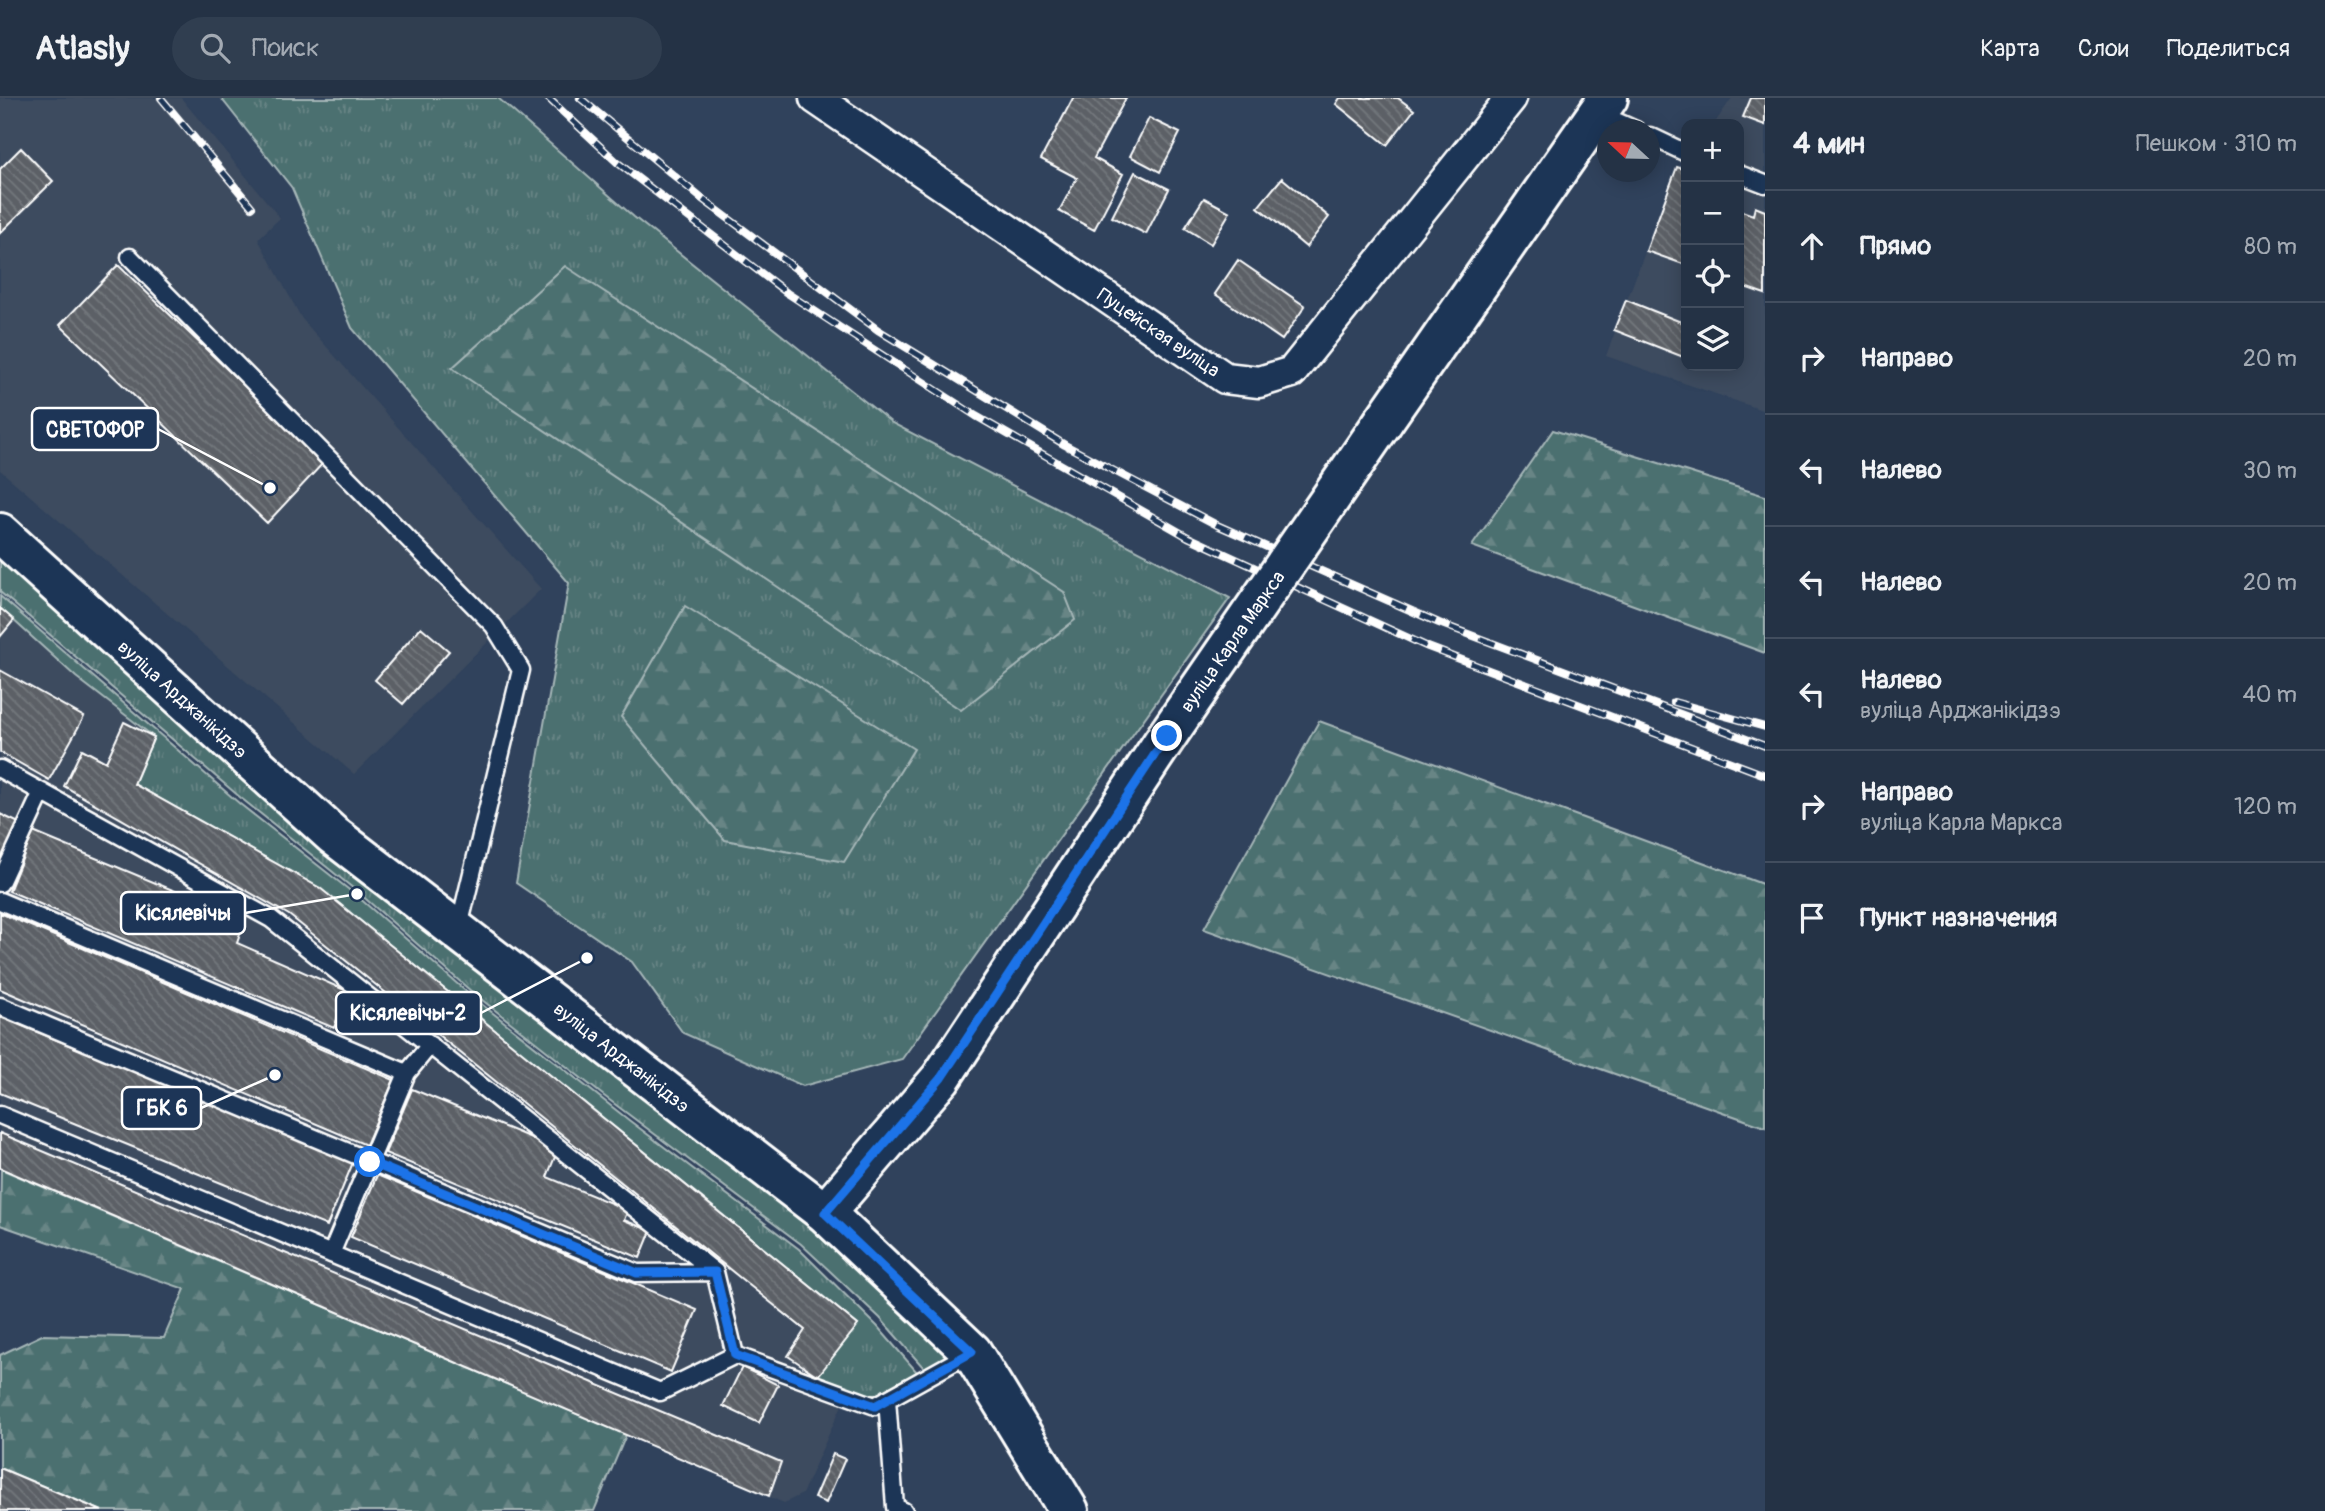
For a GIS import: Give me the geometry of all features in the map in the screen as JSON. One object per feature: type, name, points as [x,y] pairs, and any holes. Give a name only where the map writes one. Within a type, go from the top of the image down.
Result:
[{"type":"main road","name":"вуліца Карла Маркса","points":[[825,1213],[941,1078],[1167,736],[1603,105]]},
{"type":"main road","name":"вуліца Арджанікідзэ","points":[[0,533],[333,835],[825,1213],[972,1352],[1069,1511]]},
{"type":"street","name":"Пуцейская вуліца","points":[[815,98],[1225,377],[1259,382],[1292,372],[1497,103]]},
{"type":"lane","points":[[1603,105],[1621,119]]},
{"type":"lane","points":[[1660,141],[1681,151]]},
{"type":"lane","points":[[1744,176],[1765,184]]},
{"type":"lane","points":[[130,257],[494,626],[521,670],[458,930]]},
{"type":"lane","points":[[0,769],[271,919],[715,1272],[735,1355]]},
{"type":"lane","points":[[0,883],[42,792]]},
{"type":"lane","points":[[0,901],[407,1073]]},
{"type":"lane","points":[[0,1006],[637,1273],[715,1272]]},
{"type":"lane","points":[[331,1254],[407,1073],[430,1045]]},
{"type":"lane","points":[[0,1115],[660,1392],[735,1355],[875,1406],[972,1352]]},
{"type":"lane","points":[[887,1399],[895,1507],[904,1511]]},
{"type":"shaded area","points":[[0,98],[181,98],[280,218],[258,239],[302,319],[541,589],[354,774],[0,470]]},
{"type":"shaded area","points":[[1732,98],[1765,98],[1765,411],[1606,356],[1677,167],[1681,168],[1681,371],[1744,371],[1744,119],[1717,119]]},
{"type":"shaded area","points":[[0,608],[76,677],[154,737],[135,784],[320,888],[858,1325],[846,1396],[802,1494],[784,1503],[0,1168]]},
{"type":"green space","points":[[221,98],[498,98],[634,217],[892,423],[1230,598],[902,1059],[803,1086],[683,1033],[632,962],[516,883],[569,583],[352,328],[292,188]]},
{"type":"green space","points":[[565,266],[1064,592],[1075,620],[961,710],[452,368]]},
{"type":"green space","points":[[1553,430],[1765,496],[1765,653],[1472,546]]},
{"type":"green space","points":[[0,533],[972,1352],[930,1375],[880,1318],[801,1244],[604,1096],[472,992],[359,893],[241,798],[0,592]]},
{"type":"green space","points":[[0,596],[240,804],[357,896],[470,995],[799,1249],[877,1326],[923,1379],[875,1406],[811,1383],[858,1325],[320,888],[134,784],[154,737],[76,677],[0,608]]},
{"type":"green space","points":[[685,606],[914,749],[844,862],[725,840],[621,717]]},
{"type":"green space","points":[[1319,721],[1765,885],[1765,1127],[1204,929]]},
{"type":"green space","points":[[1,1169],[626,1435],[594,1511],[102,1511],[0,1468],[0,1355],[42,1335],[164,1338],[185,1289],[0,1225]]},
{"type":"building","points":[[1073,98],[1126,98],[1094,158],[1123,174],[1094,230],[1059,211],[1077,178],[1041,159]]},
{"type":"building","points":[[1340,98],[1398,98],[1414,110],[1387,145],[1336,104]]},
{"type":"building","points":[[1751,98],[1765,98],[1765,125],[1743,117]]},
{"type":"building","points":[[1149,118],[1180,133],[1160,172],[1130,156]]},
{"type":"building","points":[[21,148],[53,181],[0,233],[0,169]]},
{"type":"building","points":[[1677,167],[1681,168],[1681,263],[1646,251]]},
{"type":"building","points":[[1135,172],[1169,189],[1146,234],[1112,217]]},
{"type":"building","points":[[1282,178],[1329,217],[1306,247],[1258,207]]},
{"type":"building","points":[[1204,198],[1230,212],[1211,244],[1185,228]]},
{"type":"building","points":[[1755,207],[1765,211],[1765,294],[1744,287],[1744,212],[1753,215]]},
{"type":"building","points":[[1238,260],[1305,306],[1282,340],[1215,294]]},
{"type":"building","points":[[118,265],[324,462],[267,523],[60,325]]},
{"type":"building","points":[[1626,300],[1681,322],[1681,356],[1614,330]]},
{"type":"building","points":[[0,608],[14,620],[0,637]]},
{"type":"building","points":[[421,627],[449,651],[403,704],[375,680]]},
{"type":"building","points":[[0,670],[84,717],[49,780],[0,752]]},
{"type":"building","points":[[124,722],[154,737],[134,784],[320,888],[858,1325],[818,1376],[788,1356],[805,1330],[289,915],[64,786],[82,749],[106,762]]},
{"type":"building","points":[[0,814],[19,823],[0,867]]},
{"type":"building","points":[[33,832],[245,920],[237,943],[347,991],[334,1028],[9,891]]},
{"type":"building","points":[[0,913],[394,1080],[366,1145],[0,989]]},
{"type":"building","points":[[0,1017],[354,1160],[327,1226],[0,1093]]},
{"type":"building","points":[[412,1089],[558,1149],[547,1177],[628,1210],[624,1220],[651,1231],[640,1258],[385,1153]]},
{"type":"building","points":[[0,1133],[781,1462],[769,1496],[0,1168]]},
{"type":"building","points":[[377,1175],[697,1310],[671,1372],[351,1237]]},
{"type":"building","points":[[742,1367],[778,1385],[759,1423],[723,1406]]},
{"type":"building","points":[[833,1454],[845,1459],[826,1503],[814,1498]]},
{"type":"building","points":[[0,1468],[102,1511],[0,1511]]},
{"type":"railway","points":[[161,98],[252,207]]},
{"type":"railway","points":[[548,98],[618,163],[787,293],[976,416],[1188,537],[1428,647],[1765,775]]},
{"type":"railway","points":[[580,98],[701,198],[878,330],[1065,445],[1217,525],[1439,623],[1765,746]]},
{"type":"railway","points":[[1674,702],[1765,727]]},
{"type":"place","name":"СВЕТОФОР","points":[[270,488]]},
{"type":"place","name":"Кісялевічы","points":[[357,894]]},
{"type":"place","name":"Кісялевічы-2","points":[[587,958]]},
{"type":"place","name":"ГБК 6","points":[[275,1075]]},
{"type":"route","points":[[370,1162],[637,1273],[715,1272],[735,1355],[875,1406],[972,1352],[825,1213],[941,1078],[1167,736]]}]
